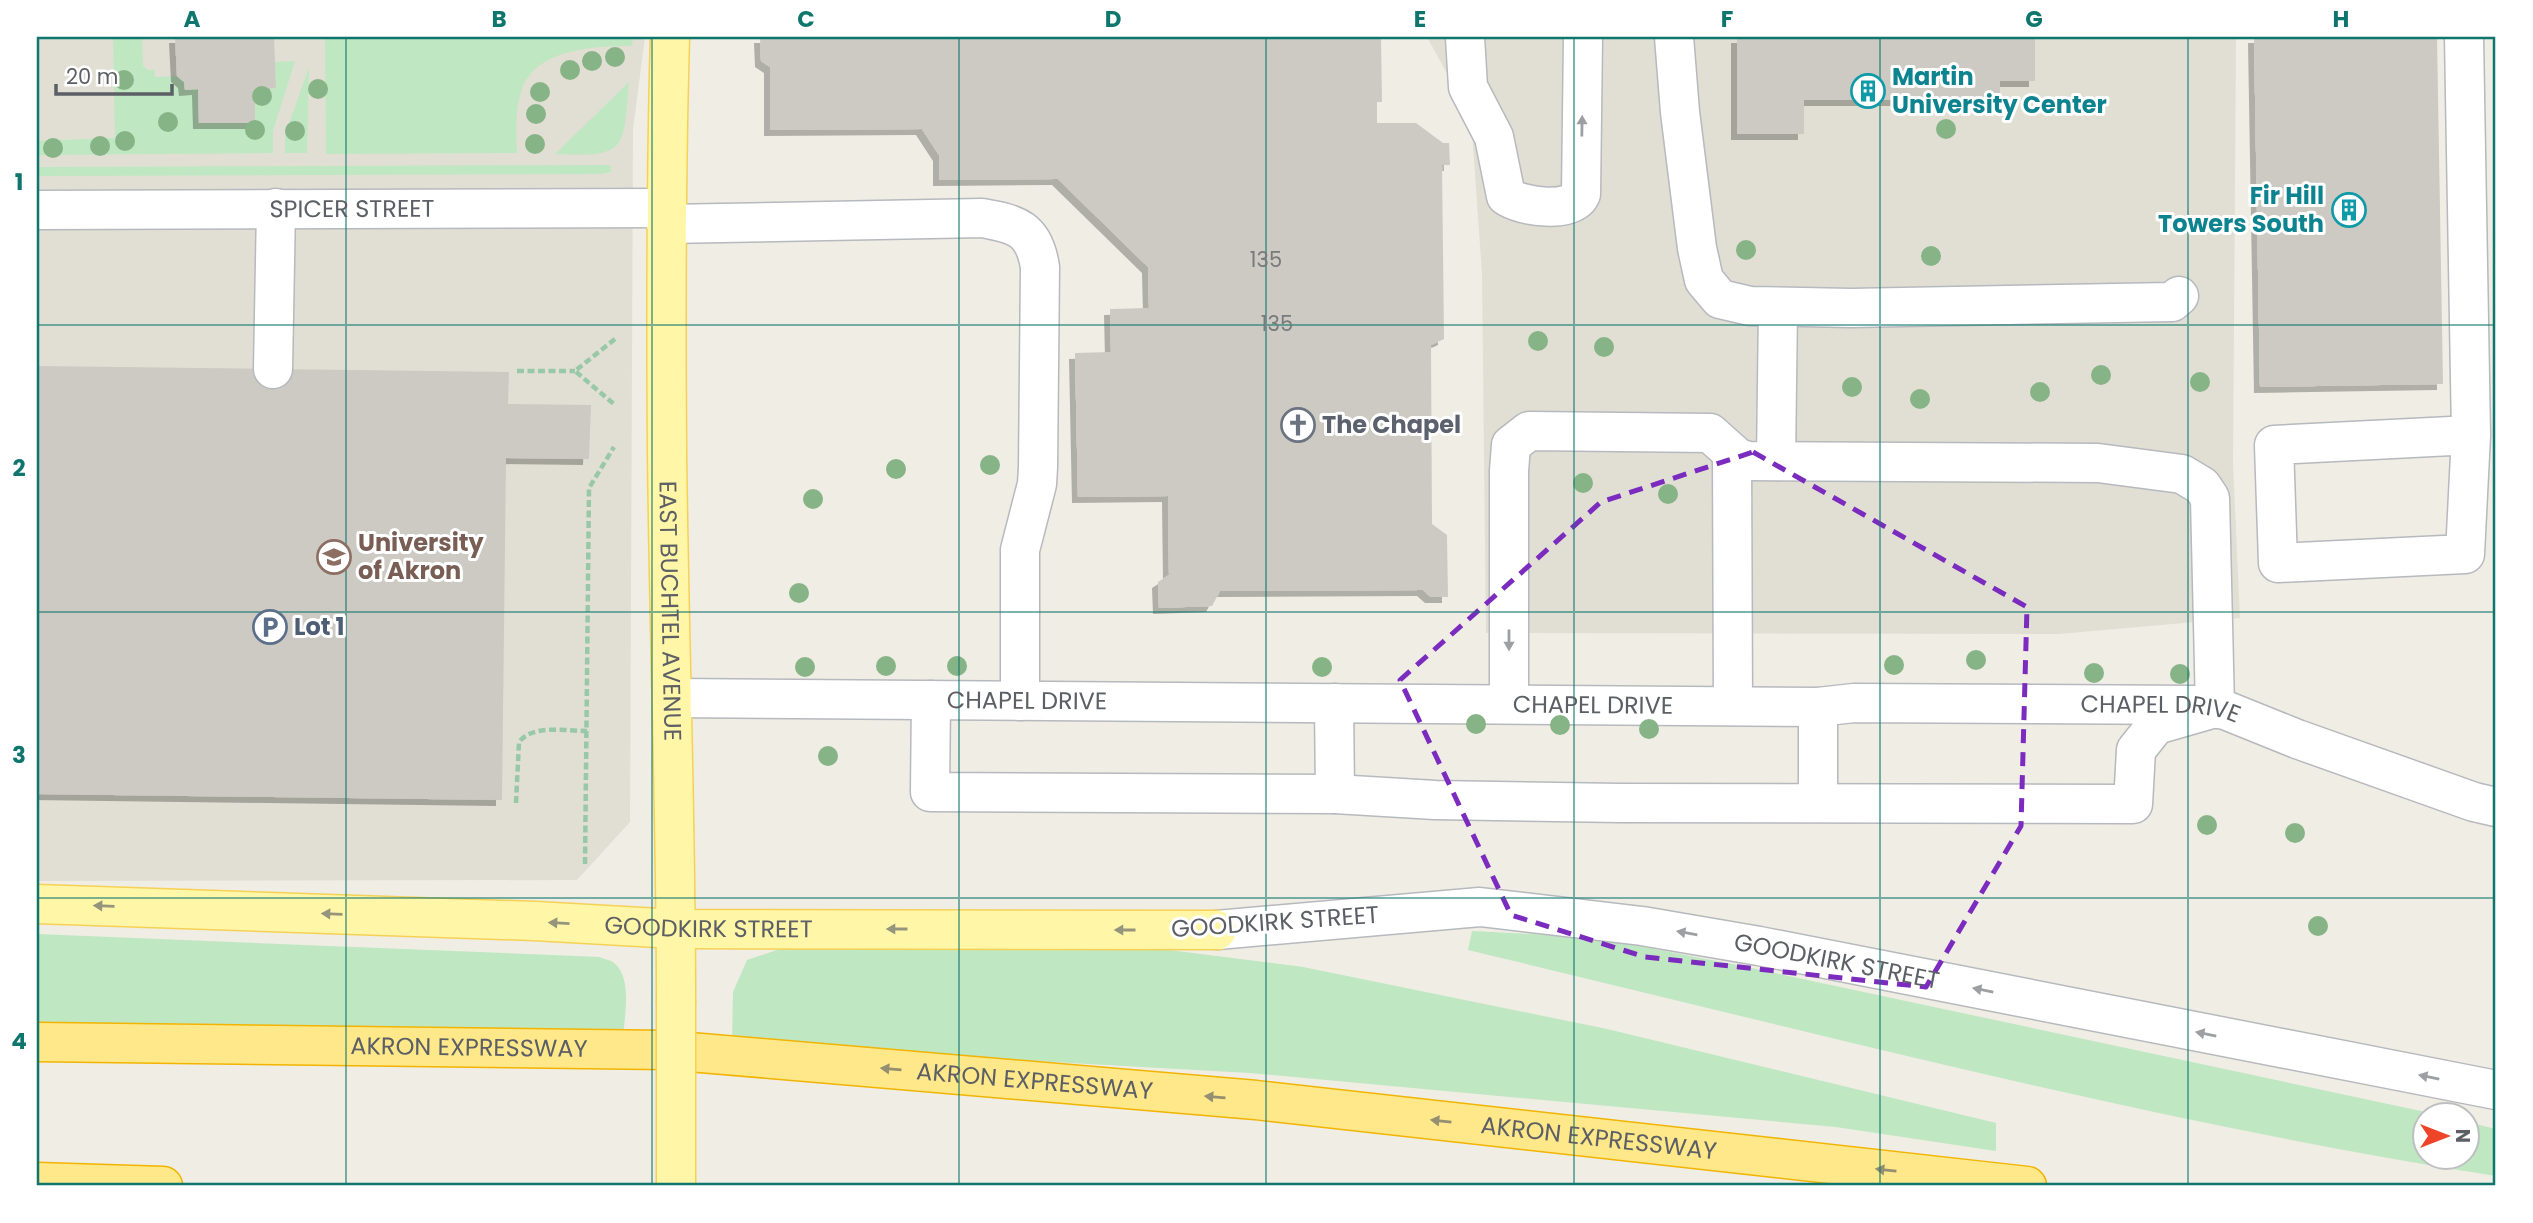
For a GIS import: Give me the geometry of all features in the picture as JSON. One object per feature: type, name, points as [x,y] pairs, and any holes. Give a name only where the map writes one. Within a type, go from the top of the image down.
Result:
[{"type":"highway","name":"AKRON EXPRESSWAY","points":[[37,1042],[666,1050],[1255,1100],[2027,1186]]},
{"type":"highway","points":[[37,1182],[163,1186]]},
{"type":"main road","name":"EAST BUCHTEL AVENUE","points":[[670,37],[666,216],[667,451],[676,929],[676,1186]]},
{"type":"main road","name":"GOODKIRK STREET","points":[[37,904],[676,929],[1217,930]]},
{"type":"street","points":[[1465,37],[1468,87],[1494,137],[1506,196],[1519,204],[1565,206],[1573,205],[1581,194],[1583,37]]},
{"type":"street","points":[[1674,37],[1697,248],[1704,280],[1720,299],[1750,306],[1778,307],[2172,302],[2179,296]]},
{"type":"street","points":[[2464,37],[2471,435],[2465,554],[2278,563],[2274,445],[2471,435]]},
{"type":"street","name":"SPICER STREET","points":[[37,210],[276,208],[666,216],[982,218],[1021,228],[1037,247],[1040,267],[1038,467],[1037,484],[1020,550],[1020,701]]},
{"type":"street","points":[[273,369],[276,208]]},
{"type":"street","points":[[1776,461],[1778,307]]},
{"type":"street","points":[[931,699],[930,792],[1335,794],[1435,800],[2133,804],[2136,750],[2156,725],[2215,708],[2210,498],[2202,486],[2182,474],[2098,463],[1748,461],[1732,454],[1710,433],[1529,431],[1511,445],[1509,471],[1509,704]]},
{"type":"street","points":[[1732,454],[1733,706]]},
{"type":"street","name":"CHAPEL DRIVE","points":[[673,698],[1818,707],[1881,704],[2195,705],[2224,710],[2297,739],[2474,802],[2496,807]]},
{"type":"street","points":[[1334,703],[1335,794]]},
{"type":"street","points":[[1818,707],[1818,802]]},
{"type":"street","name":"GOODKIRK STREET","points":[[1217,930],[1480,906],[1642,926],[1759,946],[2496,1090]]},
{"type":"path","points":[[517,370],[575,370],[615,339]]},
{"type":"path","points":[[575,370],[615,405]]},
{"type":"path","points":[[586,864],[589,488],[614,447]]},
{"type":"path","points":[[516,803],[518,750],[524,736],[533,731],[587,731]]},
{"type":"highlighted area","points":[[1753,452],[2027,607],[2021,826],[1926,987],[1645,957],[1511,915],[1400,680],[1601,502]]},
{"type":"shaded area","name":"University of Akron","points":[[37,37],[645,37],[633,129],[630,822],[577,880],[37,881]]},
{"type":"shaded area","points":[[1427,37],[2236,37],[2233,465],[2240,618],[2059,634],[1486,633],[1482,273],[1471,117]]},
{"type":"green space","points":[[113,37],[142,37],[143,66],[148,70],[155,70],[155,77],[177,76],[184,82],[185,90],[198,89],[199,123],[255,123],[255,90],[276,88],[275,62],[295,61],[273,131],[273,153],[37,155],[37,141],[115,138]]},
{"type":"green space","points":[[325,37],[633,37],[632,46],[585,49],[554,57],[530,75],[518,104],[517,153],[326,154]]},
{"type":"green space","points":[[309,67],[307,153],[285,153],[285,135]]},
{"type":"green space","points":[[629,82],[625,122],[618,144],[597,154],[555,154]]},
{"type":"green space","points":[[610,165],[611,172],[601,174],[37,176],[37,167]]},
{"type":"green space","points":[[1472,931],[1592,937],[1742,966],[2410,1109],[2410,1161],[2109,1102],[1468,950]]},
{"type":"green space","points":[[37,934],[599,957],[614,963],[624,978],[626,999],[623,1039],[37,1022]]},
{"type":"green space","points":[[801,942],[1161,949],[1303,967],[1607,1029],[1996,1123],[1996,1151],[1836,1127],[1250,1073],[732,1044],[733,992],[747,960]]},
{"type":"green space","points":[[2480,1125],[2496,1129],[2496,1176],[2461,1170],[2480,1170]]},
{"type":"building","points":[[175,37],[274,37],[276,88],[255,90],[255,123],[199,123],[198,89],[185,90],[184,82],[177,76]]},
{"type":"building","points":[[760,37],[1381,37],[1382,102],[1377,102],[1377,123],[1416,123],[1443,143],[1449,143],[1450,165],[1442,165],[1444,339],[1431,345],[1432,524],[1447,535],[1448,597],[1431,597],[1423,590],[1220,591],[1212,606],[1159,608],[1158,582],[1169,575],[1168,496],[1078,497],[1075,353],[1111,352],[1110,309],[1149,308],[1148,267],[1058,179],[939,180],[939,155],[922,129],[770,130],[770,67],[761,61]]},
{"type":"building","name":"Martin University Center","points":[[1737,37],[2035,37],[2035,81],[2000,81],[2000,100],[1804,100],[1804,134],[1737,134]]},
{"type":"building","name":"Fir Hill Towers South","points":[[2254,37],[2437,37],[2443,384],[2260,387]]},
{"type":"building","name":"Lot 1","points":[[37,366],[509,372],[508,404],[591,405],[589,459],[506,458],[502,800],[37,794]]},
{"type":"place","name":"Martin University Center","points":[[1868,91]]},
{"type":"place","name":"Fir Hill Towers South","points":[[2349,210]]},
{"type":"place","name":"The Chapel","points":[[1298,425]]},
{"type":"place","name":"University of Akron","points":[[334,557]]},
{"type":"place","name":"Lot 1","points":[[270,627]]}]
